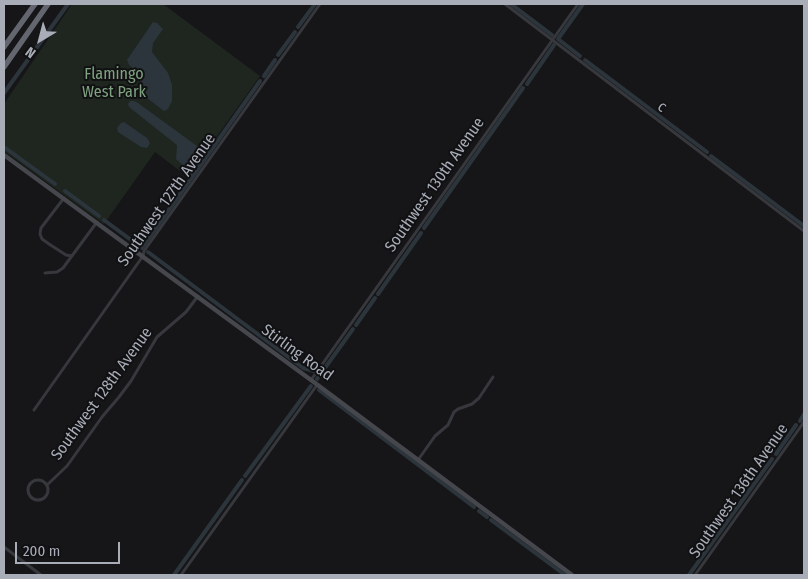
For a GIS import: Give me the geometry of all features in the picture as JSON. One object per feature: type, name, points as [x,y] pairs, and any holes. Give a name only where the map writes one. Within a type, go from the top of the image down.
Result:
[{"type":"highway","points":[[4,47],[35,4]]},
{"type":"highway","points":[[4,67],[48,4]]},
{"type":"street","name":"Southwest 127th Avenue","points":[[34,410],[143,256],[144,251],[320,4]]},
{"type":"street","name":"c","points":[[505,4],[804,231]]},
{"type":"street","name":"Southwest 130th Avenue","points":[[311,380],[578,4]]},
{"type":"street","name":"Stirling Road","points":[[4,155],[318,384],[572,575]]},
{"type":"street","points":[[64,198],[41,228],[40,234],[42,239],[49,244],[66,255],[72,256]]},
{"type":"street","points":[[45,273],[57,272],[72,256],[97,222]]},
{"type":"street","name":"Southwest 128th Avenue","points":[[48,485],[43,481],[33,481],[29,486],[30,496],[35,499],[44,498],[48,494],[48,485],[67,466],[102,417],[131,381],[157,337],[186,312],[198,296]]},
{"type":"street","points":[[418,460],[435,436],[448,425],[454,412],[472,404],[479,398],[493,377]]},
{"type":"street","points":[[181,575],[318,384]]},
{"type":"street","name":"Southwest 136th Avenue","points":[[695,575],[804,422]]},
{"type":"street","points":[[4,547],[41,575]]},
{"type":"green space","name":"Flamingo West Park","points":[[72,4],[163,4],[260,76],[188,177],[155,152],[104,224],[4,151],[4,104]]},
{"type":"shaded area","points":[[153,22],[163,29],[153,43],[152,52],[168,73],[172,85],[172,101],[168,109],[164,111],[143,95],[141,75],[129,65],[127,60]]},
{"type":"shaded area","points":[[130,101],[138,103],[208,154],[191,177],[190,172],[176,159],[177,145],[129,107]]},
{"type":"shaded area","points":[[124,122],[147,138],[150,143],[147,148],[141,147],[118,132],[117,128]]},
{"type":"waterway","points":[[4,93],[68,4]]},
{"type":"waterway","points":[[298,27],[315,4]]},
{"type":"waterway","points":[[511,4],[552,35]]},
{"type":"waterway","points":[[580,56],[558,39],[583,4]]},
{"type":"waterway","points":[[278,55],[295,32]]},
{"type":"waterway","points":[[527,84],[554,45]]},
{"type":"waterway","points":[[264,76],[275,60]]},
{"type":"waterway","points":[[585,60],[707,152]]},
{"type":"waterway","points":[[104,220],[142,248],[260,81]]},
{"type":"waterway","points":[[424,228],[523,88]]},
{"type":"waterway","points":[[4,147],[55,184]]},
{"type":"waterway","points":[[711,156],[804,226]]},
{"type":"waterway","points":[[65,191],[99,216]]},
{"type":"waterway","points":[[378,294],[421,233]]},
{"type":"waterway","points":[[148,252],[303,368],[314,371]]},
{"type":"waterway","points":[[356,325],[375,298]]},
{"type":"waterway","points":[[317,379],[353,329]]},
{"type":"waterway","points":[[245,476],[311,386]]},
{"type":"waterway","points":[[319,390],[474,507]]},
{"type":"waterway","points":[[800,421],[804,414]]},
{"type":"waterway","points":[[776,454],[796,425]]},
{"type":"waterway","points":[[689,575],[772,459]]},
{"type":"waterway","points":[[174,575],[242,480]]},
{"type":"waterway","points":[[479,511],[487,517]]},
{"type":"waterway","points":[[491,520],[565,575]]}]
